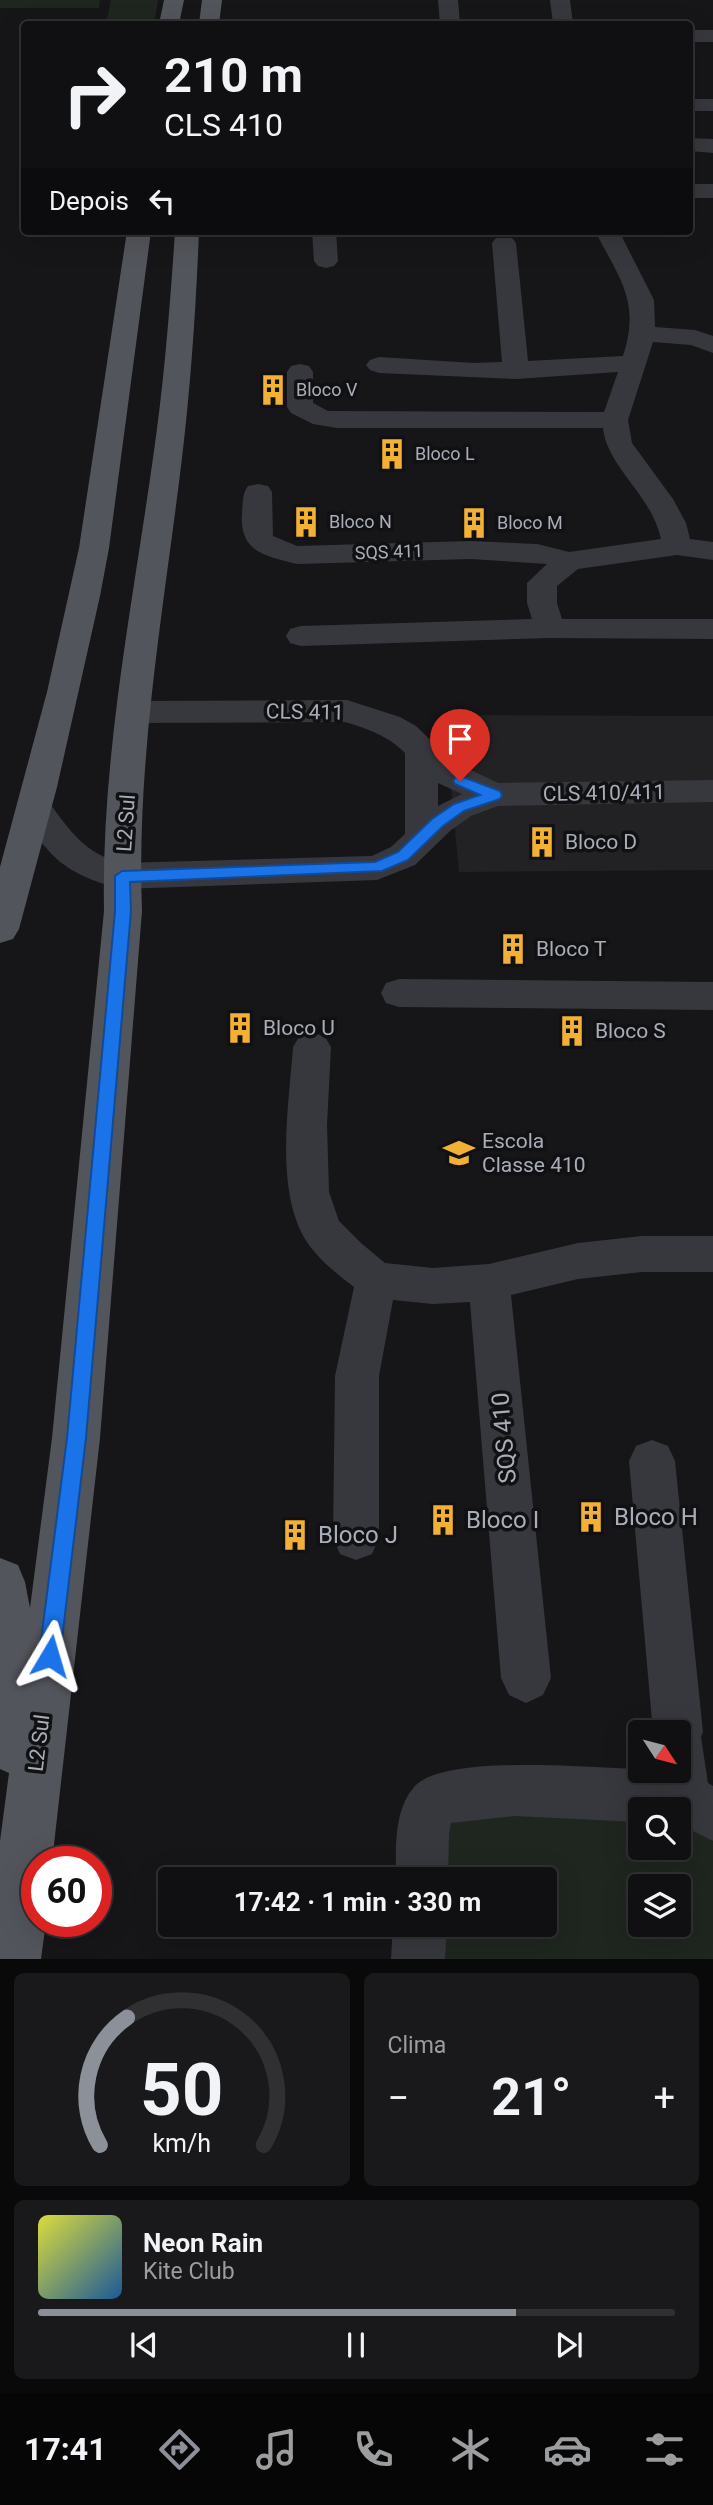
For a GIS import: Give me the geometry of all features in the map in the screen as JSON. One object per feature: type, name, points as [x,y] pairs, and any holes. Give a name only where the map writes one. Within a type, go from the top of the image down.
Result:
[{"type":"main road","points":[[170,21],[174,0]]},
{"type":"main road","points":[[209,21],[212,0]]},
{"type":"main road","name":"L2 Sul","points":[[12,1959],[76,1438],[123,911],[122,876],[132,712],[147,598],[123,558],[139,235]]},
{"type":"main road","name":"L2 Sul","points":[[0,929],[35,807],[84,598],[123,558],[168,455],[183,309],[187,235]]},
{"type":"main road","points":[[84,598],[99,591],[124,587],[137,589],[147,598]]},
{"type":"main road","points":[[0,1582],[10,1626],[19,1716],[19,1900]]},
{"type":"street","points":[[448,0],[450,21]]},
{"type":"street","points":[[560,0],[563,21]]},
{"type":"street","points":[[693,36],[713,36]]},
{"type":"street","points":[[693,105],[713,105]]},
{"type":"street","points":[[693,145],[713,146]]},
{"type":"street","points":[[693,191],[713,191]]},
{"type":"street","points":[[324,235],[326,261]]},
{"type":"street","points":[[609,235],[642,300],[643,334],[615,420],[618,443],[659,499],[672,523],[677,546]]},
{"type":"street","points":[[503,243],[516,371]]},
{"type":"street","points":[[643,334],[695,338],[712,353]]},
{"type":"street","points":[[379,365],[516,371],[635,363]]},
{"type":"street","points":[[300,372],[300,407],[311,414],[329,419],[615,420]]},
{"type":"street","name":"SQS 411","points":[[258,492],[255,531],[261,543],[277,551],[297,555],[495,550],[537,553],[569,561],[677,546],[713,551]]},
{"type":"street","points":[[550,628],[542,603],[542,583],[569,561]]},
{"type":"street","points":[[301,636],[550,628],[713,629]]},
{"type":"street","name":"CLS 411","points":[[132,712],[347,711],[389,725],[405,734],[440,769],[460,781],[495,795]]},
{"type":"street","points":[[421,750],[422,840]]},
{"type":"street","name":"CLS 410/411","points":[[495,795],[713,790]]},
{"type":"street","points":[[35,807],[52,833],[73,856],[102,872],[122,876],[377,867],[403,856],[438,823],[459,808],[495,795]]},
{"type":"street","points":[[399,993],[713,996]]},
{"type":"street","points":[[312,1047],[307,1125],[309,1192],[322,1230],[346,1256],[376,1280],[433,1286],[489,1283],[578,1261],[642,1254],[713,1254]]},
{"type":"street","points":[[356,1538],[357,1376],[376,1280]]},
{"type":"street","name":"SQS 410","points":[[489,1283],[526,1678]]},
{"type":"street","points":[[652,1461],[677,1720]]},
{"type":"street","points":[[423,1867],[425,1815],[434,1801],[442,1798],[514,1790],[699,1807],[691,1782]]},
{"type":"street","points":[[418,1959],[419,1937]]},
{"type":"shaded area","points":[[0,0],[100,0],[99,8],[0,8]]},
{"type":"shaded area","points":[[111,0],[158,0],[154,21],[107,21]]},
{"type":"shaded area","points":[[444,715],[713,716],[713,870],[459,872]]},
{"type":"shaded area","points":[[435,1808],[628,1810],[628,1860],[691,1860],[691,1823],[706,1831],[713,1842],[713,1959],[428,1959],[428,1937],[557,1937],[557,1867],[432,1867]]},
{"type":"place","name":"Bloco V","points":[[273,390]]},
{"type":"place","name":"Bloco L","points":[[392,454]]},
{"type":"place","name":"Bloco N","points":[[306,522]]},
{"type":"place","name":"Bloco M","points":[[474,523]]},
{"type":"place","name":"Bloco D","points":[[542,842]]},
{"type":"place","name":"Bloco T","points":[[513,949]]},
{"type":"place","name":"Bloco U","points":[[240,1028]]},
{"type":"place","name":"Bloco S","points":[[572,1031]]},
{"type":"place","name":"Escola Classe 410","points":[[459,1153]]},
{"type":"place","name":"Bloco H","points":[[591,1517]]},
{"type":"place","name":"Bloco I","points":[[443,1520]]},
{"type":"place","name":"Bloco J","points":[[295,1535]]},
{"type":"route","points":[[50,1656],[76,1438],[123,911],[122,876],[377,867],[403,856],[438,823],[459,808],[495,795],[460,781]]}]
